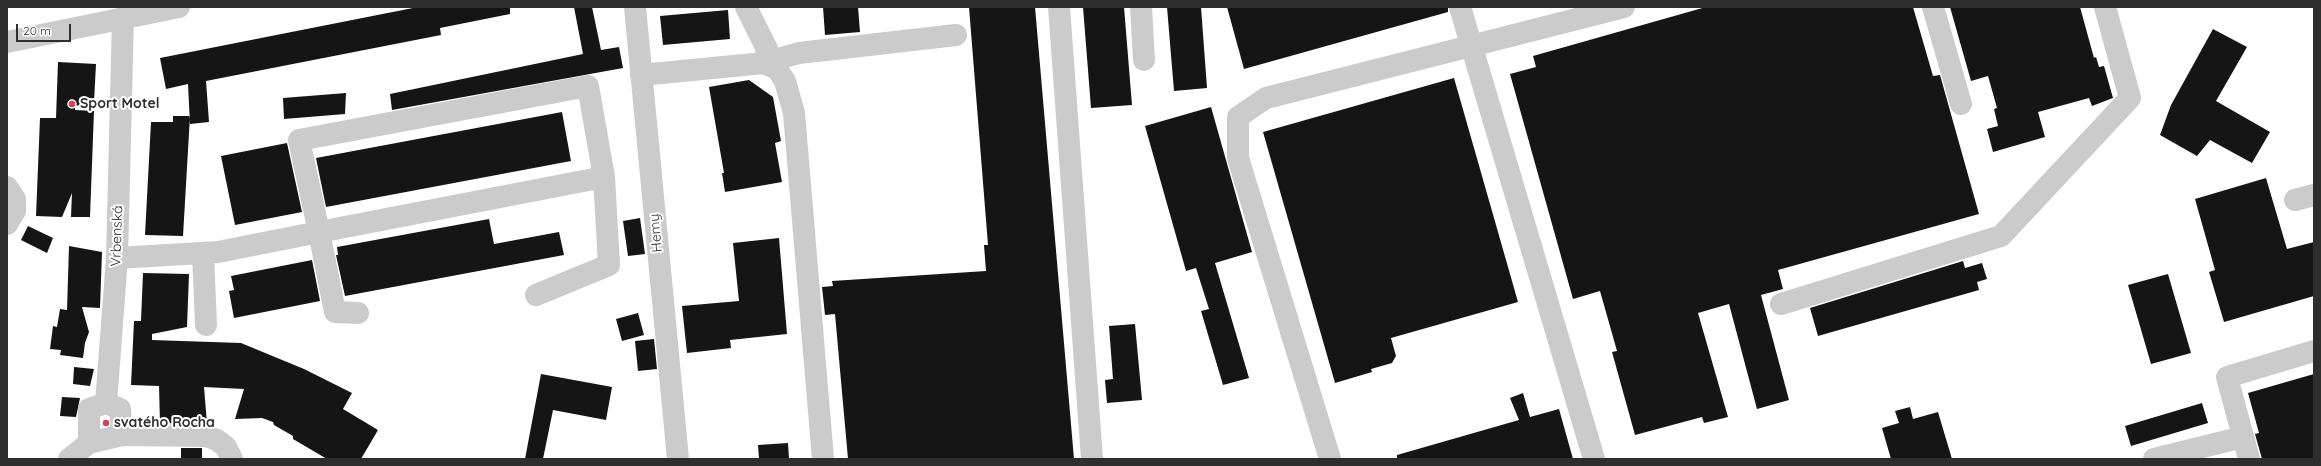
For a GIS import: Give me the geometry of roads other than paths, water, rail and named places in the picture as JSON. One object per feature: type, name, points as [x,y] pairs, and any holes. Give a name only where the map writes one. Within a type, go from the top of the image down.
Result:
[{"type":"street","points":[[7,42],[123,17],[179,7]]},
{"type":"street","name":"Hemy","points":[[635,7],[678,459]]},
{"type":"street","points":[[746,7],[767,49],[764,63]]},
{"type":"street","points":[[1059,7],[1092,459]]},
{"type":"street","points":[[1141,7],[1144,60]]},
{"type":"street","points":[[1460,7],[1594,459]]},
{"type":"street","points":[[1330,459],[1238,158],[1238,117],[1266,98],[1624,7]]},
{"type":"street","points":[[1933,7],[1961,104]]},
{"type":"street","points":[[1781,304],[2001,236],[2130,98],[2105,7]]},
{"type":"street","name":"Vrbenská","points":[[106,403],[117,258],[123,17]]},
{"type":"street","points":[[641,75],[764,63],[799,53],[956,36]]},
{"type":"street","points":[[764,63],[777,69],[785,81],[794,113],[824,459]]},
{"type":"street","points":[[358,313],[335,312],[299,140],[588,86],[604,177],[609,265],[536,295]]},
{"type":"street","points":[[117,258],[203,253],[604,177]]},
{"type":"street","points":[[7,187],[15,199],[15,211],[7,224]]},
{"type":"street","points":[[203,253],[206,325]]},
{"type":"street","points":[[2249,459],[2227,378],[2314,350]]},
{"type":"street","points":[[88,444],[88,409],[106,403],[120,409],[122,435]]},
{"type":"street","points":[[69,459],[88,444],[122,435],[206,436],[217,440],[226,447],[232,459]]},
{"type":"street","points":[[2154,459],[2243,437]]},
{"type":"place","name":"Sport Motel","points":[[72,104]]},
{"type":"place","name":"svatého Rocha","points":[[106,423]]}]
